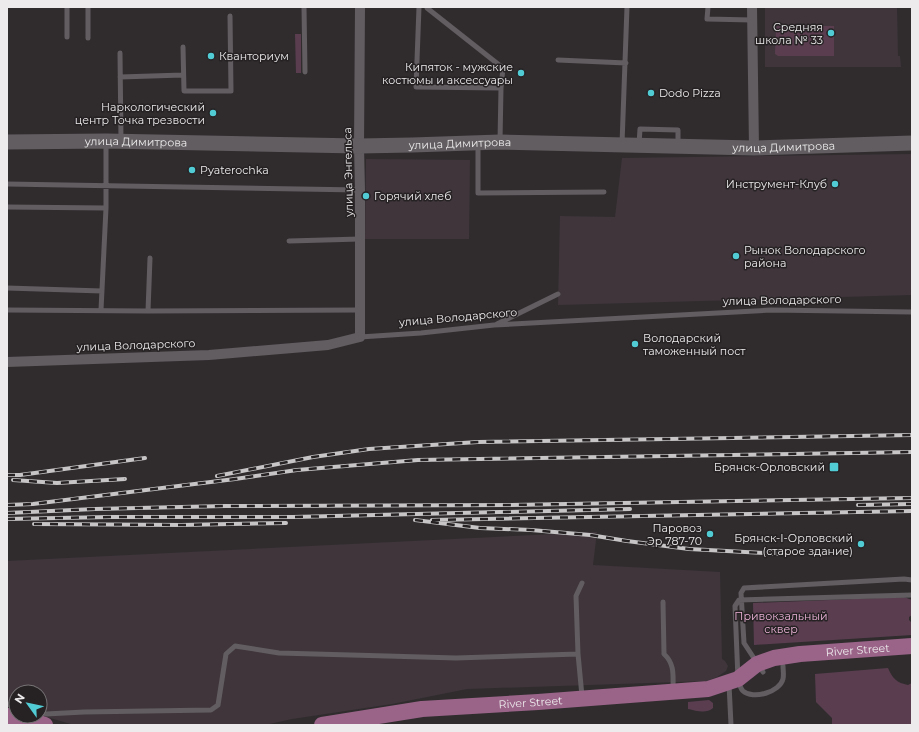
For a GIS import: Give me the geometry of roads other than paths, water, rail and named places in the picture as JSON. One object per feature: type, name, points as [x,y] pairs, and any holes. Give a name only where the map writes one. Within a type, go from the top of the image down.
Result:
[{"type":"main road","name":"улица Димитрова","points":[[7,142],[412,146],[500,142],[754,148],[912,144]]},
{"type":"main road","name":"River Street","points":[[322,725],[422,709],[673,693],[708,689],[734,681],[746,681],[774,658],[800,654],[912,646]]},
{"type":"main road","name":"River Street","points":[[760,668],[912,655]]},
{"type":"main road","points":[[7,716],[24,718],[45,725]]},
{"type":"street","name":"улица Энгельса","points":[[360,7],[358,146],[360,190],[360,337]]},
{"type":"street","points":[[752,7],[754,148]]},
{"type":"street","name":"улица Володарского","points":[[7,362],[209,355],[328,345],[360,337]]},
{"type":"lane","points":[[67,7],[67,37]]},
{"type":"lane","points":[[88,7],[88,38]]},
{"type":"lane","points":[[304,7],[305,72]]},
{"type":"lane","points":[[419,7],[416,87],[501,88]]},
{"type":"lane","points":[[427,7],[503,68],[500,142]]},
{"type":"lane","points":[[622,145],[627,7]]},
{"type":"lane","points":[[708,7],[707,19],[752,20]]},
{"type":"lane","points":[[183,47],[184,91],[231,91],[230,16]]},
{"type":"lane","points":[[120,53],[121,142]]},
{"type":"lane","points":[[558,60],[626,63]]},
{"type":"lane","points":[[120,76],[183,75]]},
{"type":"lane","points":[[101,310],[106,208],[106,142]]},
{"type":"lane","points":[[478,142],[478,193],[604,192]]},
{"type":"lane","points":[[7,184],[360,190]]},
{"type":"lane","points":[[7,207],[106,208]]},
{"type":"lane","points":[[289,241],[360,239]]},
{"type":"lane","points":[[148,311],[150,258]]},
{"type":"lane","points":[[7,288],[102,292]]},
{"type":"lane","points":[[494,326],[558,294]]},
{"type":"lane","points":[[7,310],[360,310]]},
{"type":"lane","name":"улица Володарского","points":[[360,337],[494,326],[772,310],[912,312]]},
{"type":"lane","points":[[760,668],[744,643],[741,599],[742,591],[746,587],[904,579],[912,580]]},
{"type":"lane","points":[[582,583],[576,596],[578,654],[582,699]]},
{"type":"lane","points":[[731,725],[734,681],[735,606],[741,599],[912,595]]},
{"type":"lane","points":[[663,602],[664,654],[669,658],[672,665],[673,693]]},
{"type":"lane","points":[[48,714],[211,710],[218,705],[226,654],[236,646],[279,653],[456,658],[578,654]]},
{"type":"lane","points":[[734,681],[743,691],[753,694],[763,694],[771,691],[781,682],[783,678],[783,666]]},
{"type":"railway","points":[[217,476],[313,457],[369,449],[478,442],[912,435]]},
{"type":"railway","points":[[7,505],[33,504],[297,470],[418,460],[912,452]]},
{"type":"railway","points":[[7,475],[20,475],[145,458]]},
{"type":"railway","points":[[13,480],[57,483],[125,479]]},
{"type":"railway","points":[[7,513],[225,506],[511,505],[912,498]]},
{"type":"railway","points":[[858,505],[912,504]]},
{"type":"railway","points":[[7,519],[110,517],[293,517],[630,509]]},
{"type":"railway","points":[[432,520],[912,511]]},
{"type":"railway","points":[[415,520],[480,528],[531,530],[590,535],[689,549],[783,554]]},
{"type":"railway","points":[[34,524],[181,525],[286,523]]},
{"type":"place","name":"Средняя школа № 33","points":[[831,33]]},
{"type":"place","name":"Кванториум","points":[[211,56]]},
{"type":"place","name":"Кипяток - мужские костюмы и аксессуары","points":[[521,73]]},
{"type":"place","name":"Dodo Pizza","points":[[651,93]]},
{"type":"place","name":"Наркологический центр Точка трезвости","points":[[213,113]]},
{"type":"place","name":"Pyaterochka","points":[[192,170]]},
{"type":"place","name":"Инструмент-Клуб","points":[[835,184]]},
{"type":"place","name":"Горячий хлеб","points":[[366,196]]},
{"type":"place","name":"Рынок Володарского района","points":[[736,256]]},
{"type":"place","name":"Володарский таможенный пост","points":[[635,344]]},
{"type":"place","name":"Брянск-Орловский","points":[[834,467]]},
{"type":"place","name":"Паровоз Эр 787-70","points":[[710,534]]},
{"type":"place","name":"Брянск-I-Орловский (старое здание)","points":[[861,544]]},
{"type":"park label","name":"Привокзальный сквер","points":[[781,622]]}]
